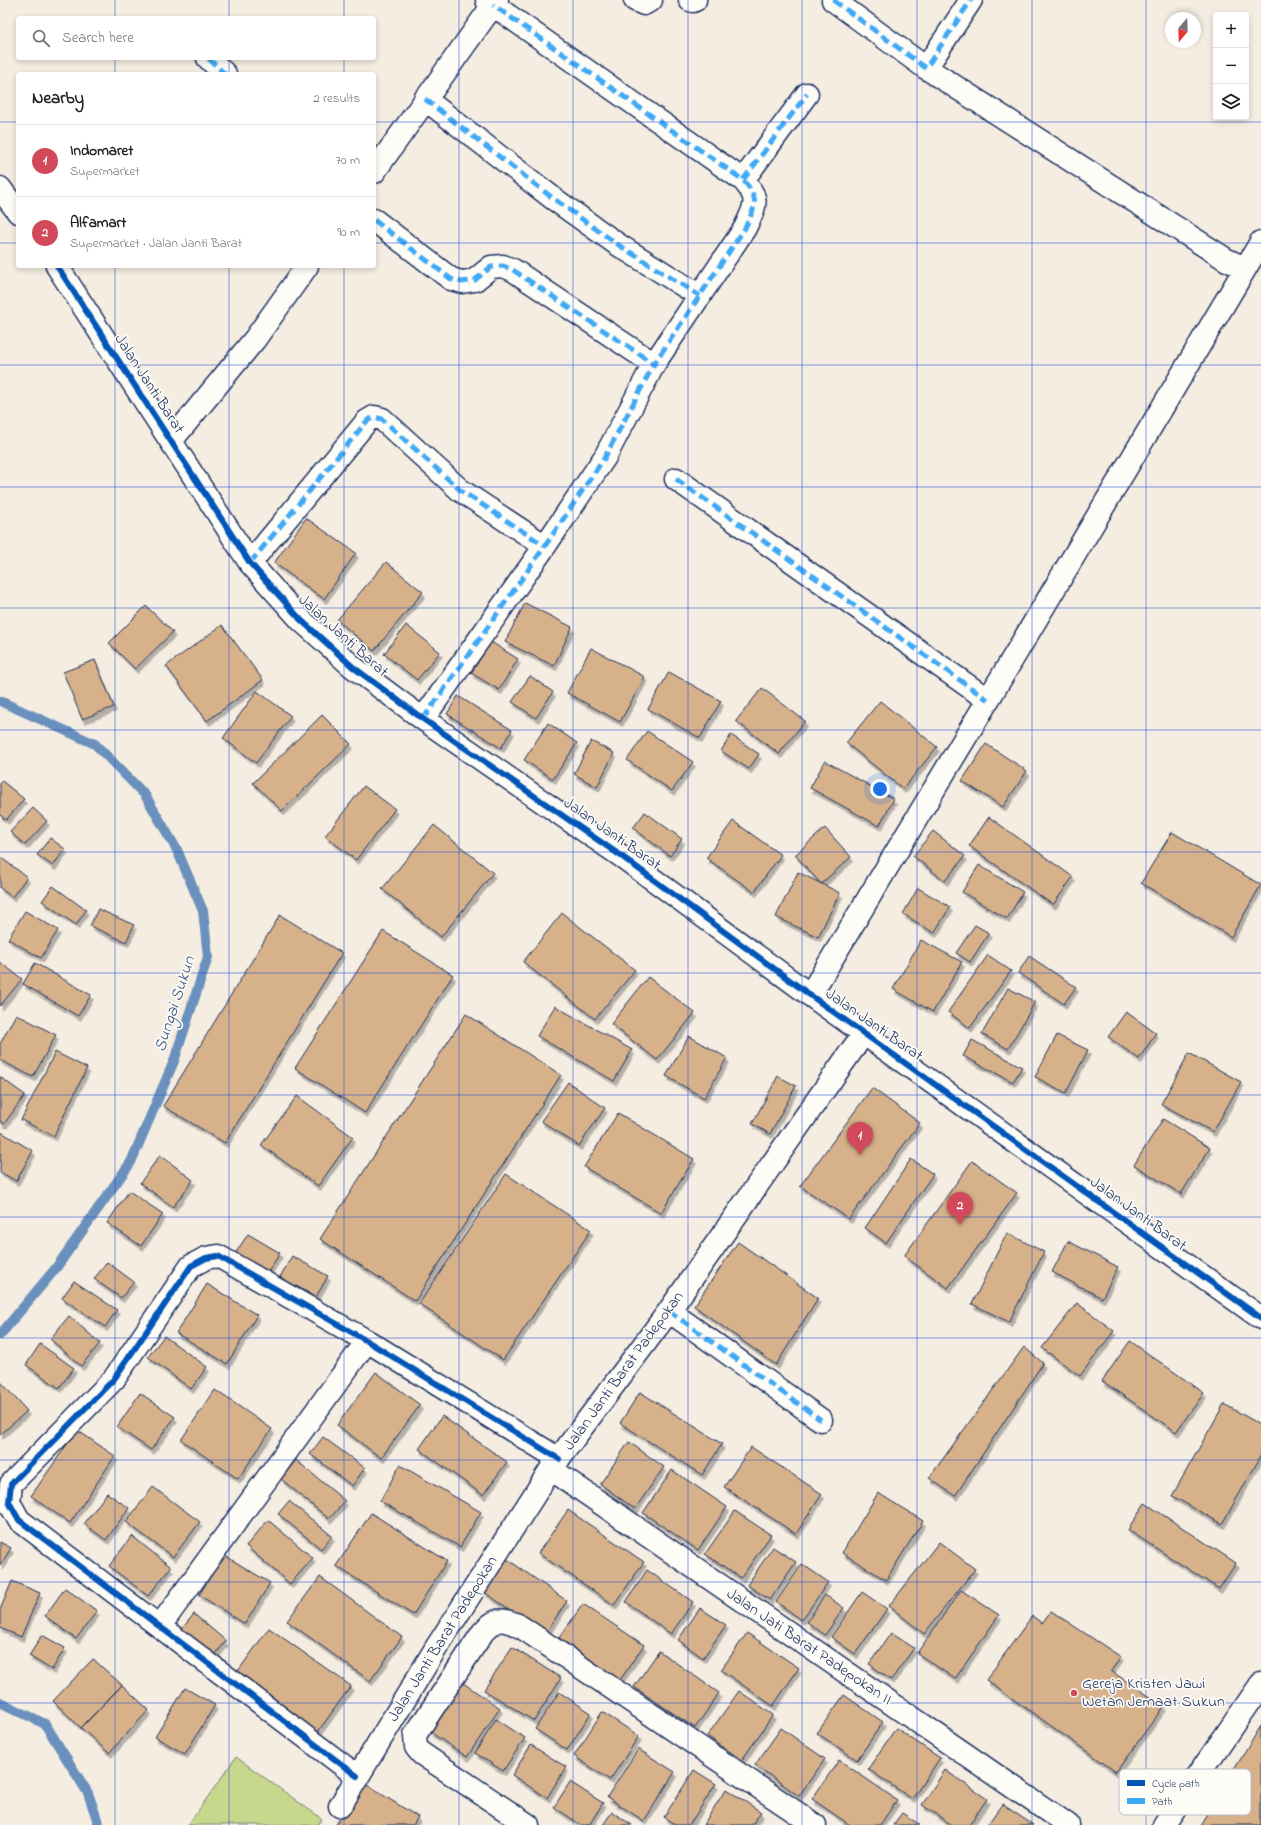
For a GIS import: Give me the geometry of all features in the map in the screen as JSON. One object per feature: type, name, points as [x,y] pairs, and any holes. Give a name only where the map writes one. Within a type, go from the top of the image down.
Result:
[{"type":"street","points":[[635,0],[644,4],[651,0]]},
{"type":"street","points":[[690,0],[693,2],[695,0]]},
{"type":"street","points":[[926,68],[971,0]]},
{"type":"street","points":[[838,1],[926,68],[1227,260],[1245,268]]},
{"type":"street","points":[[376,169],[492,2],[743,180],[754,192],[755,206],[745,228],[654,364],[605,457],[545,546],[423,719]]},
{"type":"street","points":[[210,60],[223,72]]},
{"type":"street","points":[[743,180],[807,94]]},
{"type":"street","points":[[425,99],[554,199],[617,244],[700,296]]},
{"type":"street","points":[[0,188],[16,209]]},
{"type":"street","points":[[376,222],[450,279],[462,282],[475,280],[491,267],[503,266],[513,270],[654,364]]},
{"type":"street","points":[[810,995],[1261,242]]},
{"type":"street","name":"Jalan Janti Barat","points":[[58,268],[250,563],[301,620],[352,667],[423,719],[624,858],[810,995],[1261,1318]]},
{"type":"street","points":[[171,441],[255,339],[306,268]]},
{"type":"street","points":[[250,563],[362,427],[374,417],[382,419],[460,490],[545,546]]},
{"type":"street","points":[[676,479],[988,700]]},
{"type":"street","name":"Jalan Janti Barat Padepokan","points":[[340,1806],[436,1648],[555,1464],[669,1311],[864,1033]]},
{"type":"street","name":"Jalan Jati Barat Padepokan II","points":[[357,1776],[19,1520],[9,1502],[11,1484],[114,1379],[191,1266],[206,1258],[218,1256],[228,1260],[366,1341],[555,1464],[1068,1825]]},
{"type":"street","points":[[669,1311],[821,1420]]},
{"type":"street","points":[[160,1626],[366,1341]]},
{"type":"street","points":[[528,1825],[422,1754],[416,1747],[415,1735],[483,1632],[493,1622],[504,1620],[518,1625],[815,1825]]},
{"type":"street","points":[[1203,1769],[1261,1684]]},
{"type":"street","points":[[1164,1825],[1171,1815]]},
{"type":"green space","points":[[236,1757],[322,1819],[317,1825],[188,1825]]},
{"type":"building","points":[[306,518],[356,553],[324,599],[274,563]]},
{"type":"building","points":[[386,562],[423,592],[374,651],[337,620]]},
{"type":"building","points":[[525,603],[572,627],[554,666],[505,642]]},
{"type":"building","points":[[146,606],[173,632],[135,669],[109,643]]},
{"type":"building","points":[[222,625],[263,680],[207,721],[166,666]]},
{"type":"building","points":[[406,625],[440,652],[417,680],[384,654]]},
{"type":"building","points":[[491,642],[518,659],[499,690],[471,673]]},
{"type":"building","points":[[591,648],[645,677],[620,722],[567,693]]},
{"type":"building","points":[[95,660],[114,707],[82,719],[63,672]]},
{"type":"building","points":[[669,672],[721,701],[700,738],[648,709]]},
{"type":"building","points":[[530,676],[553,692],[536,718],[512,702]]},
{"type":"building","points":[[762,688],[805,721],[779,754],[736,721]]},
{"type":"building","points":[[257,691],[291,716],[256,763],[223,738]]},
{"type":"building","points":[[458,696],[512,730],[501,748],[447,714]]},
{"type":"building","points":[[880,701],[937,747],[903,789],[846,743]]},
{"type":"building","points":[[322,715],[351,744],[282,811],[253,783]]},
{"type":"building","points":[[548,723],[577,743],[553,779],[524,760]]},
{"type":"building","points":[[647,731],[693,762],[672,791],[627,760]]},
{"type":"building","points":[[731,735],[759,754],[749,769],[721,751]]},
{"type":"building","points":[[591,741],[614,753],[597,787],[574,774]]},
{"type":"building","points":[[986,744],[1027,771],[1003,807],[962,781]]},
{"type":"building","points":[[825,761],[894,799],[879,826],[810,788]]},
{"type":"building","points":[[2,781],[24,799],[6,820],[0,815],[0,784]]},
{"type":"building","points":[[364,786],[395,809],[356,860],[325,836]]},
{"type":"building","points":[[33,808],[47,821],[25,845],[10,832]]},
{"type":"building","points":[[645,812],[682,839],[670,856],[633,828]]},
{"type":"building","points":[[989,817],[1073,877],[1053,905],[969,846]]},
{"type":"building","points":[[733,821],[781,855],[754,892],[706,858]]},
{"type":"building","points":[[434,825],[493,873],[441,937],[382,889]]},
{"type":"building","points":[[825,828],[851,857],[821,884],[795,855]]},
{"type":"building","points":[[933,831],[965,856],[945,881],[913,856]]},
{"type":"building","points":[[1172,832],[1261,885],[1231,937],[1141,883]]},
{"type":"building","points":[[50,838],[65,849],[53,866],[37,855]]},
{"type":"building","points":[[0,857],[27,877],[12,897],[0,888]]},
{"type":"building","points":[[979,865],[1023,892],[1007,919],[962,892]]},
{"type":"building","points":[[798,872],[840,893],[818,937],[776,917]]},
{"type":"building","points":[[53,886],[86,910],[76,925],[42,901]]},
{"type":"building","points":[[918,888],[950,907],[934,933],[903,914]]},
{"type":"building","points":[[98,909],[134,925],[126,942],[90,926]]},
{"type":"building","points":[[25,911],[58,930],[41,958],[8,939]]},
{"type":"building","points":[[562,913],[635,970],[595,1019],[523,962]]},
{"type":"building","points":[[280,915],[342,953],[225,1143],[163,1106]]},
{"type":"building","points":[[975,925],[989,933],[970,962],[956,953]]},
{"type":"building","points":[[383,931],[453,975],[365,1113],[295,1068]]},
{"type":"building","points":[[921,940],[962,962],[933,1012],[893,989]]},
{"type":"building","points":[[988,955],[1011,971],[970,1028],[948,1012]]},
{"type":"building","points":[[1029,956],[1076,987],[1064,1004],[1018,973]]},
{"type":"building","points":[[0,962],[22,979],[0,1006]]},
{"type":"building","points":[[35,963],[91,995],[78,1016],[23,984]]},
{"type":"building","points":[[648,977],[695,1013],[657,1060],[611,1024]]},
{"type":"building","points":[[1008,988],[1035,1002],[1008,1049],[982,1034]]},
{"type":"building","points":[[555,1006],[632,1050],[614,1081],[537,1036]]},
{"type":"building","points":[[1126,1012],[1156,1033],[1139,1059],[1108,1037]]},
{"type":"building","points":[[16,1014],[56,1035],[33,1077],[0,1060],[0,1044]]},
{"type":"building","points":[[466,1014],[561,1075],[415,1301],[320,1239]]},
{"type":"building","points":[[1057,1035],[1088,1050],[1066,1093],[1035,1077]]},
{"type":"building","points":[[689,1036],[727,1058],[704,1098],[666,1076]]},
{"type":"building","points":[[972,1040],[1022,1067],[1013,1082],[963,1056]]},
{"type":"building","points":[[55,1052],[87,1068],[54,1136],[21,1120]]},
{"type":"building","points":[[1189,1053],[1241,1082],[1213,1132],[1161,1104]]},
{"type":"building","points":[[778,1076],[796,1086],[770,1134],[752,1124]]},
{"type":"building","points":[[0,1077],[25,1095],[4,1124],[0,1121]]},
{"type":"building","points":[[568,1082],[605,1108],[579,1146],[541,1121]]},
{"type":"building","points":[[872,1088],[920,1123],[849,1219],[800,1186]]},
{"type":"building","points":[[297,1096],[353,1137],[318,1186],[261,1145]]},
{"type":"building","points":[[618,1113],[694,1159],[661,1213],[584,1167]]},
{"type":"building","points":[[1163,1119],[1210,1148],[1181,1194],[1134,1165]]},
{"type":"building","points":[[1,1132],[33,1151],[16,1181],[0,1172]]},
{"type":"building","points":[[160,1155],[193,1180],[173,1207],[140,1183]]},
{"type":"building","points":[[911,1159],[933,1174],[886,1243],[865,1228]]},
{"type":"building","points":[[972,1161],[1017,1193],[948,1288],[904,1256]]},
{"type":"building","points":[[506,1174],[591,1230],[503,1360],[419,1304]]},
{"type":"building","points":[[129,1191],[163,1214],[141,1246],[107,1223]]},
{"type":"building","points":[[1007,1233],[1044,1252],[1009,1322],[972,1304]]},
{"type":"building","points":[[248,1234],[280,1253],[267,1274],[235,1254]]},
{"type":"building","points":[[1068,1241],[1118,1267],[1102,1298],[1052,1272]]},
{"type":"building","points":[[738,1242],[818,1298],[776,1365],[694,1306]]},
{"type":"building","points":[[292,1256],[328,1276],[316,1297],[280,1277]]},
{"type":"building","points":[[107,1262],[134,1282],[121,1298],[94,1279]]},
{"type":"building","points":[[74,1281],[117,1310],[105,1327],[62,1298]]},
{"type":"building","points":[[207,1284],[257,1315],[227,1364],[176,1333]]},
{"type":"building","points":[[1077,1303],[1114,1331],[1080,1376],[1042,1348]]},
{"type":"building","points":[[69,1316],[100,1343],[81,1366],[50,1339]]},
{"type":"building","points":[[164,1336],[207,1367],[191,1389],[148,1357]]},
{"type":"building","points":[[1130,1341],[1204,1393],[1176,1432],[1102,1381]]},
{"type":"building","points":[[40,1344],[74,1368],[59,1388],[26,1365]]},
{"type":"building","points":[[1024,1347],[1043,1363],[955,1496],[929,1478]]},
{"type":"building","points":[[376,1372],[420,1405],[381,1458],[337,1425]]},
{"type":"building","points":[[1,1382],[27,1411],[0,1435],[0,1383]]},
{"type":"building","points":[[215,1390],[272,1429],[238,1479],[181,1440]]},
{"type":"building","points":[[640,1392],[722,1444],[702,1475],[620,1423]]},
{"type":"building","points":[[140,1393],[175,1417],[151,1450],[117,1427]]},
{"type":"building","points":[[1224,1404],[1261,1425],[1261,1456],[1222,1524],[1172,1496]]},
{"type":"building","points":[[442,1416],[507,1462],[483,1495],[419,1449]]},
{"type":"building","points":[[77,1430],[115,1456],[70,1523],[31,1496]]},
{"type":"building","points":[[323,1437],[365,1468],[352,1486],[310,1454]]},
{"type":"building","points":[[629,1442],[664,1467],[635,1509],[600,1484]]},
{"type":"building","points":[[751,1447],[822,1494],[796,1534],[724,1487]]},
{"type":"building","points":[[296,1460],[345,1501],[329,1519],[281,1479]]},
{"type":"building","points":[[400,1465],[481,1512],[460,1547],[380,1501]]},
{"type":"building","points":[[672,1470],[727,1507],[698,1550],[643,1513]]},
{"type":"building","points":[[153,1487],[200,1522],[173,1557],[126,1522]]},
{"type":"building","points":[[107,1493],[129,1508],[106,1540],[84,1524]]},
{"type":"building","points":[[878,1493],[923,1521],[886,1580],[842,1553]]},
{"type":"building","points":[[289,1501],[332,1536],[321,1549],[278,1514]]},
{"type":"building","points":[[1145,1503],[1236,1563],[1219,1589],[1128,1530]]},
{"type":"building","points":[[568,1510],[644,1562],[614,1605],[538,1553]]},
{"type":"building","points":[[735,1511],[771,1535],[741,1578],[705,1554]]},
{"type":"building","points":[[371,1513],[447,1561],[413,1615],[336,1566]]},
{"type":"building","points":[[268,1520],[313,1558],[290,1584],[246,1546]]},
{"type":"building","points":[[132,1536],[171,1567],[148,1596],[109,1566]]},
{"type":"building","points":[[0,1542],[11,1548],[0,1566]]},
{"type":"building","points":[[939,1542],[975,1569],[924,1634],[889,1606]]},
{"type":"building","points":[[773,1547],[796,1562],[770,1600],[747,1585]]},
{"type":"building","points":[[224,1555],[270,1583],[245,1624],[199,1595]]},
{"type":"building","points":[[507,1559],[567,1601],[545,1634],[484,1592]]},
{"type":"building","points":[[802,1564],[828,1582],[802,1620],[776,1602]]},
{"type":"building","points":[[647,1570],[693,1602],[671,1634],[626,1602]]},
{"type":"building","points":[[320,1577],[402,1637],[370,1681],[287,1621]]},
{"type":"building","points":[[12,1581],[40,1593],[21,1637],[0,1628],[0,1610]]},
{"type":"building","points":[[65,1588],[97,1611],[76,1639],[45,1616]]},
{"type":"building","points":[[961,1590],[999,1615],[955,1679],[917,1653]]},
{"type":"building","points":[[862,1592],[887,1609],[855,1654],[831,1637]]},
{"type":"building","points":[[825,1595],[844,1608],[825,1635],[807,1622]]},
{"type":"building","points":[[583,1604],[644,1645],[620,1680],[559,1638]]},
{"type":"building","points":[[700,1608],[726,1625],[703,1658],[678,1640]]},
{"type":"building","name":"Gereja Kristen Jawi Wetan Jemaat Sukun","points":[[1051,1611],[1121,1657],[1111,1671],[1164,1706],[1116,1772],[986,1680],[1032,1616],[1042,1623]]},
{"type":"building","points":[[194,1614],[226,1641],[214,1656],[181,1630]]},
{"type":"building","points":[[269,1628],[351,1686],[317,1733],[236,1674]]},
{"type":"building","points":[[747,1633],[799,1668],[773,1706],[721,1670]]},
{"type":"building","points":[[891,1633],[914,1648],[891,1680],[869,1664]]},
{"type":"building","points":[[42,1635],[65,1648],[52,1670],[29,1656]]},
{"type":"building","points":[[512,1647],[561,1678],[534,1721],[484,1690]]},
{"type":"building","points":[[659,1651],[719,1693],[695,1728],[634,1687]]},
{"type":"building","points":[[93,1659],[122,1685],[81,1728],[53,1701]]},
{"type":"building","points":[[463,1683],[500,1708],[467,1757],[430,1732]]},
{"type":"building","points":[[122,1685],[149,1710],[109,1753],[81,1728]]},
{"type":"building","points":[[185,1688],[215,1705],[185,1754],[155,1737]]},
{"type":"building","points":[[739,1691],[773,1715],[742,1760],[707,1736]]},
{"type":"building","points":[[559,1692],[591,1713],[567,1750],[535,1729]]},
{"type":"building","points":[[844,1695],[883,1722],[857,1760],[817,1733]]},
{"type":"building","points":[[602,1712],[639,1736],[610,1780],[574,1756]]},
{"type":"building","points":[[496,1719],[525,1738],[503,1771],[475,1753]]},
{"type":"building","points":[[1261,1726],[1261,1825],[1200,1825],[1206,1815],[1251,1815],[1251,1769],[1235,1769]]},
{"type":"building","points":[[781,1728],[825,1759],[799,1796],[755,1765]]},
{"type":"building","points":[[896,1728],[940,1758],[912,1799],[868,1769]]},
{"type":"building","points":[[531,1745],[566,1767],[547,1798],[512,1775]]},
{"type":"building","points":[[638,1749],[675,1772],[644,1821],[607,1797]]},
{"type":"building","points":[[839,1760],[897,1800],[880,1825],[850,1825],[812,1799]]},
{"type":"building","points":[[694,1770],[716,1784],[689,1825],[675,1825],[664,1817]]},
{"type":"building","points":[[945,1770],[987,1799],[969,1825],[952,1825],[922,1805]]},
{"type":"building","points":[[362,1782],[418,1817],[413,1825],[336,1824]]},
{"type":"building","points":[[570,1782],[603,1803],[589,1825],[581,1825],[554,1807]]},
{"type":"building","points":[[726,1789],[761,1812],[752,1825],[703,1825]]},
{"type":"building","points":[[1002,1804],[1033,1825],[987,1825]]},
{"type":"building","points":[[612,1812],[632,1825],[603,1825]]},
{"type":"building","points":[[902,1813],[920,1825],[893,1825]]},
{"type":"waterway","name":"Sungai Sukun","points":[[0,701],[95,744],[145,795],[177,850],[203,911],[208,957],[174,1061],[131,1162],[56,1268],[0,1335]]},
{"type":"waterway","name":"Sungai Sukun","points":[[0,1702],[45,1724],[88,1793],[99,1825]]},
{"type":"marked path","points":[[833,0],[926,68],[971,0]]},
{"type":"marked path","points":[[423,719],[545,546],[605,457],[654,364],[745,228],[754,208],[754,198],[749,187],[743,180],[493,5]]},
{"type":"marked path","points":[[210,60],[223,72]]},
{"type":"marked path","points":[[743,180],[807,94]]},
{"type":"marked path","points":[[425,99],[554,199],[617,244],[700,296]]},
{"type":"marked path","points":[[376,222],[451,279],[462,282],[475,280],[491,267],[503,266],[513,270],[654,364]]},
{"type":"marked path","points":[[250,563],[367,421],[374,417],[382,419],[460,490],[545,546]]},
{"type":"marked path","points":[[676,479],[988,700]]},
{"type":"marked path","points":[[669,1311],[821,1420]]},
{"type":"cycle path","points":[[58,268],[250,563],[301,620],[353,667],[423,719],[624,858],[810,995],[1261,1318]]},
{"type":"cycle path","points":[[357,1776],[19,1520],[9,1502],[11,1484],[114,1379],[191,1266],[206,1258],[218,1256],[367,1341],[559,1459]]},
{"type":"place","name":"Indomaret","points":[[860,1155]]},
{"type":"place","name":"Alfamart","points":[[960,1225]]},
{"type":"place","name":"Gereja Kristen Jawi Wetan Jemaat Sukun","points":[[1074,1693]]}]
